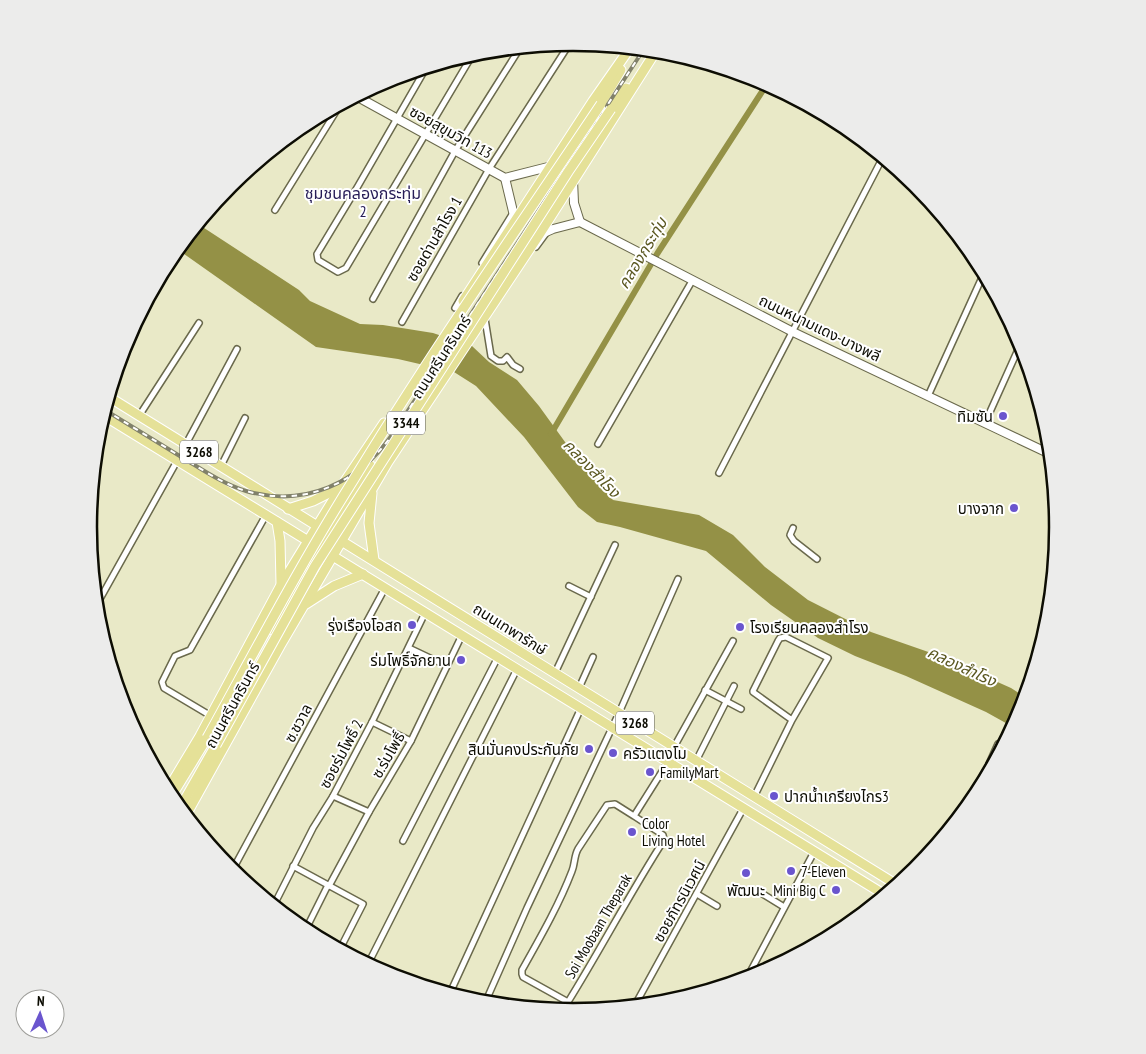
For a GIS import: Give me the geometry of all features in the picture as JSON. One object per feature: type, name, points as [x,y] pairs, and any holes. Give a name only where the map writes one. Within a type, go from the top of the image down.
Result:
[{"type":"main road","name":"ถนนศรีนครินทร์","points":[[172,783],[211,716],[281,585],[308,541],[495,252],[514,216],[552,166],[626,54]]},
{"type":"main road","name":"ถนนศรีนครินทร์","points":[[176,789],[207,738],[301,567],[354,478],[451,328],[601,104],[630,55]]},
{"type":"main road","name":"ถนนศรีนครินทร์","points":[[184,801],[315,566],[568,172],[646,57]]},
{"type":"main road","name":"ถนนศรีนครินทร์","points":[[190,808],[280,646],[388,462],[519,263],[543,233],[573,180],[652,58]]},
{"type":"main road","name":"ซอยสุขุมวิท 113","points":[[366,99],[396,118],[505,178]]},
{"type":"main road","points":[[514,216],[505,178],[552,166]]},
{"type":"main road","points":[[543,233],[580,222],[574,203],[573,180]]},
{"type":"main road","name":"ถนนหนามแดง-บางพลี","points":[[580,222],[793,332],[1043,450]]},
{"type":"main road","name":"ถนนเทพารักษ์","points":[[114,401],[891,881]]},
{"type":"main road","name":"ถนนเทพารักษ์","points":[[109,419],[879,892]]},
{"type":"main road","points":[[368,448],[365,459],[374,468],[380,468],[388,462]]},
{"type":"main road","points":[[273,630],[370,465]]},
{"type":"main road","points":[[288,509],[329,494],[344,484]]},
{"type":"main road","points":[[373,488],[369,522],[374,560]]},
{"type":"main road","points":[[277,522],[280,541],[281,585]]},
{"type":"main road","points":[[302,608],[315,597],[334,586],[363,574]]},
{"type":"main road","points":[[255,634],[262,628],[273,630],[280,638],[280,646]]},
{"type":"street","name":"ซอยด่านสำโรง 1","points":[[402,322],[489,169],[565,51]]},
{"type":"street","points":[[373,299],[456,151],[516,55]]},
{"type":"street","points":[[421,76],[317,254],[318,260],[338,272],[346,268],[467,63]]},
{"type":"street","points":[[275,210],[333,116]]},
{"type":"street","points":[[719,474],[880,163]]},
{"type":"street","points":[[455,308],[514,216]]},
{"type":"street","points":[[520,369],[513,365],[507,357],[504,361],[498,361],[491,356],[483,321],[543,233]]},
{"type":"street","points":[[598,444],[692,280]]},
{"type":"street","points":[[928,396],[980,281]]},
{"type":"street","points":[[139,416],[199,323]]},
{"type":"street","points":[[186,444],[237,349]]},
{"type":"street","points":[[985,423],[1016,354]]},
{"type":"street","points":[[221,466],[245,418]]},
{"type":"street","points":[[102,595],[177,461]]},
{"type":"street","points":[[211,716],[164,688],[162,682],[175,656],[190,650],[266,515]]},
{"type":"street","points":[[793,528],[790,535],[794,541],[817,559]]},
{"type":"street","points":[[555,674],[615,545]]},
{"type":"street","points":[[488,995],[527,908],[619,713],[678,579]]},
{"type":"street","points":[[569,586],[591,597]]},
{"type":"street","name":"ซ.ชวาล","points":[[237,863],[385,587]]},
{"type":"street","name":"ซอยร่มโพธิ์ 2","points":[[277,899],[313,828],[333,796],[372,722],[425,612]]},
{"type":"street","name":"ซ.ร่มโพธิ์","points":[[309,923],[369,812],[411,741],[462,635]]},
{"type":"street","points":[[754,797],[792,720],[828,658],[792,639],[782,637],[778,641],[753,692],[792,720]]},
{"type":"street","points":[[674,747],[733,640]]},
{"type":"street","points":[[409,648],[448,666]]},
{"type":"street","points":[[403,840],[498,657]]},
{"type":"street","points":[[579,688],[593,657]]},
{"type":"street","points":[[371,958],[518,669]]},
{"type":"street","points":[[695,761],[734,686]]},
{"type":"street","points":[[705,690],[741,709]]},
{"type":"street","points":[[453,988],[581,708]]},
{"type":"street","points":[[372,722],[411,741]]},
{"type":"street","points":[[634,816],[668,762]]},
{"type":"street","points":[[333,796],[369,812]]},
{"type":"street","name":"Soi Moobaan Theparak","points":[[615,804],[634,816],[663,835],[664,840],[638,880],[598,953],[568,1002],[523,977],[522,970],[548,923],[572,872],[578,849],[607,805],[615,804]]},
{"type":"street","name":"ซอยภัทรนิเวศน์","points":[[639,998],[744,809]]},
{"type":"street","points":[[753,968],[814,852]]},
{"type":"street","points":[[293,866],[363,904],[343,943]]},
{"type":"street","points":[[758,891],[784,907]]},
{"type":"street","points":[[697,894],[717,906]]},
{"type":"shaded area","points":[[203,228],[299,290],[310,301],[360,324],[383,325],[433,333],[472,346],[489,362],[517,380],[539,406],[586,471],[613,500],[699,515],[733,535],[765,567],[808,600],[871,632],[937,655],[1011,688],[1019,693],[1006,723],[986,712],[906,676],[855,656],[818,638],[771,605],[706,551],[597,522],[578,507],[524,437],[476,386],[454,372],[398,359],[316,347],[184,254]]},
{"type":"waterway","name":"คลองกระทุ่ม","points":[[551,434],[657,254],[763,91]]},
{"type":"railway","points":[[111,414],[213,476],[229,485],[246,491],[289,496],[309,493],[328,487],[346,478],[378,452],[392,435],[640,56]]},
{"type":"place","name":"ทิมซัน","points":[[1003,416]]},
{"type":"place","name":"บางจาก","points":[[1014,508]]},
{"type":"place","name":"รุ่งเรืองโอสถ","points":[[412,625]]},
{"type":"place","name":"โรงเรียนคลองสำโรง","points":[[740,627]]},
{"type":"place","name":"ร่มโพธิ์จักยาน","points":[[461,660]]},
{"type":"place","name":"สินมั่นคงประกันภัย","points":[[589,749]]},
{"type":"place","name":"ครัวแตงโม","points":[[613,753]]},
{"type":"place","name":"FamilyMart","points":[[650,772]]},
{"type":"place","name":"ปากน้ำเกรียงไกร3","points":[[774,796]]},
{"type":"place","name":"Color Living Hotel","points":[[632,832]]},
{"type":"place","name":"7-Eleven","points":[[791,871]]},
{"type":"place","name":"พัฒนะ","points":[[746,873]]},
{"type":"place","name":"Mini Big C","points":[[836,890]]},
{"type":"district","name":"ชุมชนคลองกระทุ่ม 2","points":[[363,202]]},
{"type":"water label","name":"คลองสำโรง","points":[[592,468]]},
{"type":"water label","name":"คลองสำโรง","points":[[962,666]]}]
